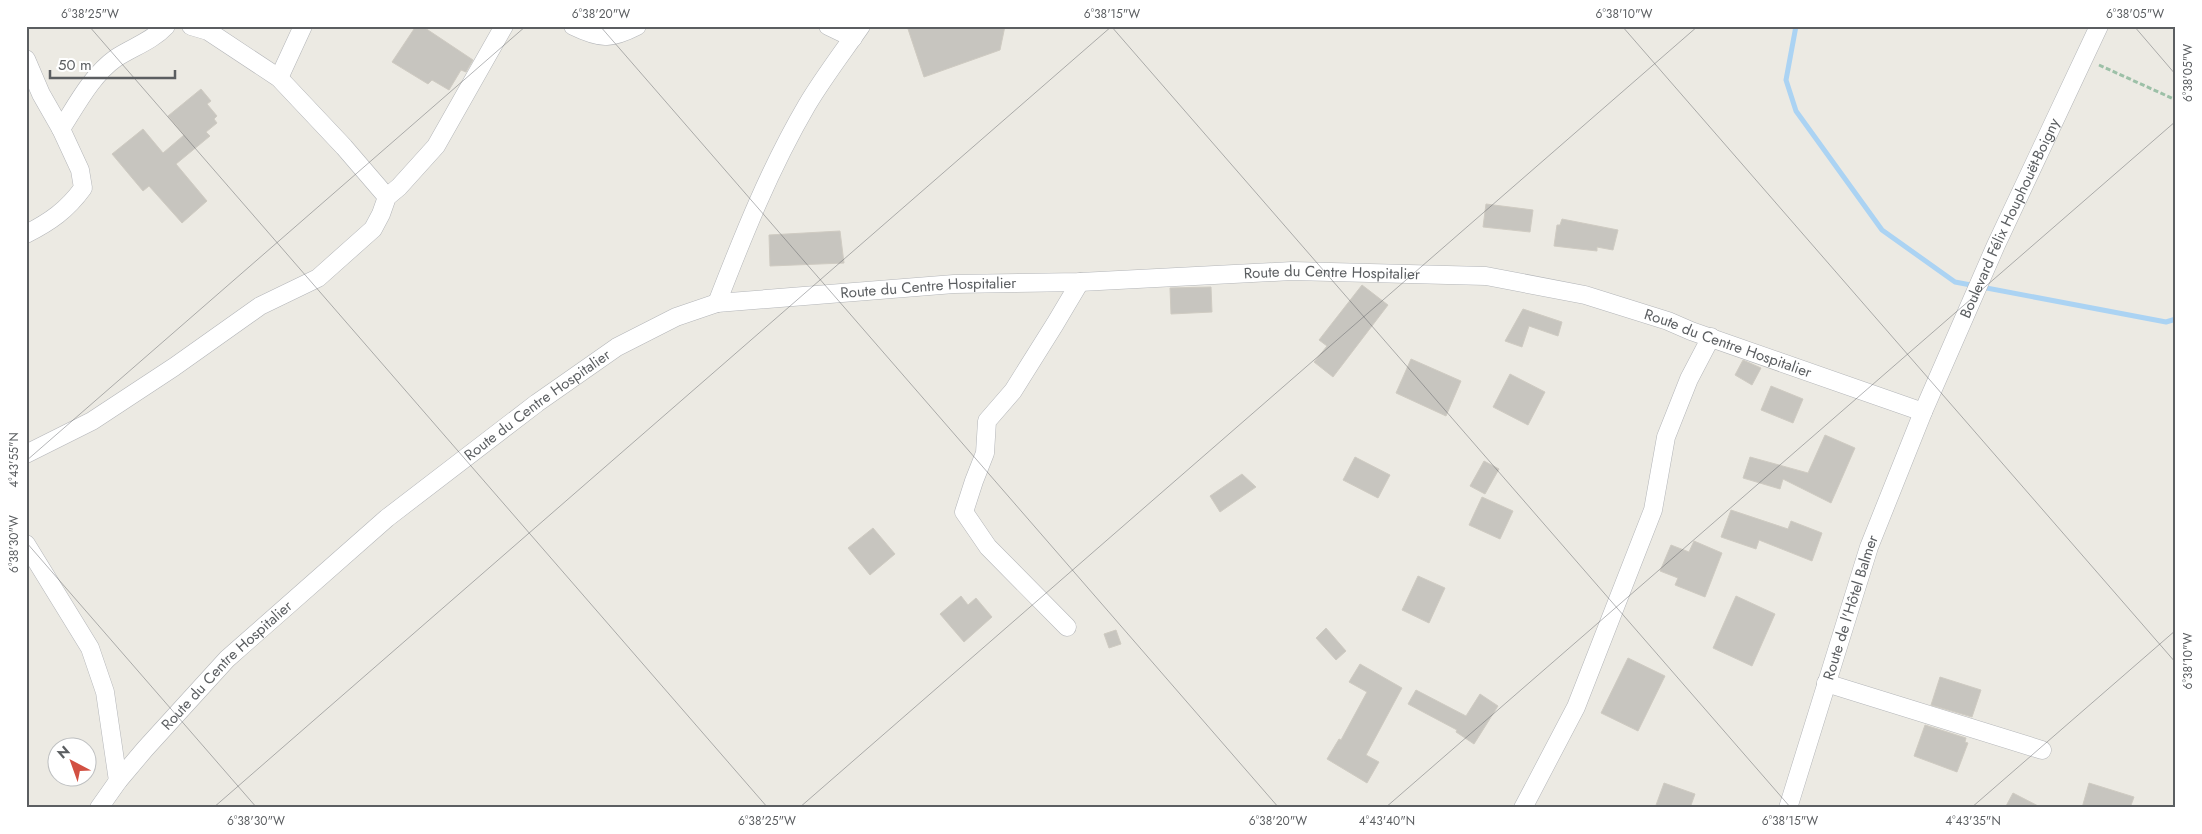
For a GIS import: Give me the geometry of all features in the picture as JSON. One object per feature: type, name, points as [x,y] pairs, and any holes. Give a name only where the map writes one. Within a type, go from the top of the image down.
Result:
[{"type":"street","points":[[61,129],[97,76],[116,59],[147,41],[166,26]]},
{"type":"street","points":[[191,26],[208,31],[279,78],[344,147],[387,197]]},
{"type":"street","points":[[279,78],[303,26]]},
{"type":"street","points":[[26,454],[92,421],[174,367],[260,306],[318,278],[373,229],[387,197],[399,187],[436,146],[504,26]]},
{"type":"street","points":[[573,26],[602,37],[619,35],[637,26]]},
{"type":"street","points":[[717,304],[760,194],[807,104],[857,32],[828,26]]},
{"type":"street","name":"Boulevard Félix Houphouët-Boigny","points":[[1923,412],[1996,245],[2099,26]]},
{"type":"street","points":[[26,59],[41,94],[61,129],[80,170],[83,188],[70,205],[50,222],[26,234]]},
{"type":"street","name":"Route du Centre Hospitalier","points":[[99,808],[118,781],[227,659],[387,518],[537,404],[617,347],[676,317],[717,304],[954,284],[1080,282],[1292,271],[1486,276],[1585,295],[1923,412]]},
{"type":"street","points":[[1067,627],[988,547],[964,512],[985,453],[987,421],[1013,391],[1080,282]]},
{"type":"street","points":[[1523,808],[1576,707],[1653,510],[1666,437],[1710,337]]},
{"type":"street","name":"Route de l'Hôtel Balmer","points":[[1788,808],[1869,547],[1923,412]]},
{"type":"street","points":[[26,544],[90,648],[106,692],[118,781]]},
{"type":"street","points":[[1826,683],[2042,750]]},
{"type":"path","points":[[2085,58],[2176,100]]},
{"type":"building","points":[[416,26],[422,26],[473,60],[466,72],[461,70],[449,90],[432,80],[428,84],[392,62]]},
{"type":"building","points":[[907,26],[1005,26],[1000,50],[924,77]]},
{"type":"building","points":[[201,89],[211,101],[207,104],[217,116],[214,119],[217,123],[206,132],[210,136],[176,164],[207,201],[182,223],[149,186],[143,191],[112,154],[143,129],[163,153],[184,135],[168,116]]},
{"type":"building","points":[[1486,204],[1533,210],[1530,232],[1483,227]]},
{"type":"building","points":[[1562,219],[1618,230],[1613,250],[1597,247],[1597,251],[1554,246],[1557,225],[1560,225]]},
{"type":"building","points":[[840,231],[844,263],[770,266],[769,235]]},
{"type":"building","points":[[1362,285],[1388,305],[1333,377],[1314,362],[1327,346],[1319,340]]},
{"type":"building","points":[[1211,287],[1212,312],[1171,314],[1170,288]]},
{"type":"building","points":[[1523,309],[1562,322],[1558,336],[1529,326],[1522,347],[1505,341]]},
{"type":"building","points":[[1411,359],[1461,381],[1446,416],[1396,393]]},
{"type":"building","points":[[1743,360],[1761,368],[1752,385],[1735,375]]},
{"type":"building","points":[[1510,374],[1545,392],[1528,425],[1493,407]]},
{"type":"building","points":[[1771,386],[1803,399],[1793,423],[1761,410]]},
{"type":"building","points":[[1825,435],[1855,448],[1831,503],[1783,479],[1780,489],[1743,478],[1750,457],[1808,473]]},
{"type":"building","points":[[1355,457],[1390,475],[1378,498],[1343,480]]},
{"type":"building","points":[[1484,461],[1499,469],[1485,494],[1470,486]]},
{"type":"building","points":[[1242,474],[1256,487],[1220,512],[1210,496]]},
{"type":"building","points":[[1482,497],[1513,511],[1500,539],[1469,525]]},
{"type":"building","points":[[1731,510],[1788,529],[1791,521],[1822,533],[1812,561],[1759,540],[1756,549],[1721,537]]},
{"type":"building","points":[[873,528],[895,554],[870,575],[848,548]]},
{"type":"building","points":[[1694,541],[1722,553],[1705,597],[1675,585],[1678,578],[1660,571],[1671,545],[1689,552]]},
{"type":"building","points":[[1418,576],[1445,588],[1429,623],[1402,610]]},
{"type":"building","points":[[961,596],[968,605],[976,598],[992,617],[964,642],[940,614]]},
{"type":"building","points":[[1736,596],[1775,614],[1752,666],[1713,648]]},
{"type":"building","points":[[1326,628],[1346,651],[1336,660],[1316,638]]},
{"type":"building","points":[[1116,630],[1121,644],[1109,648],[1104,634]]},
{"type":"building","points":[[1628,658],[1665,676],[1638,731],[1601,713]]},
{"type":"building","points":[[1360,664],[1402,688],[1366,755],[1379,762],[1367,783],[1327,759],[1339,739],[1341,740],[1367,692],[1349,682]]},
{"type":"building","points":[[1940,677],[1981,690],[1972,717],[1931,705]]},
{"type":"building","points":[[1416,690],[1466,716],[1480,694],[1498,706],[1474,744],[1456,732],[1457,730],[1408,704]]},
{"type":"building","points":[[1925,725],[1966,738],[1965,742],[1968,743],[1957,772],[1914,756]]},
{"type":"building","points":[[1664,783],[1695,794],[1690,808],[1655,808]]},
{"type":"building","points":[[2089,783],[2134,797],[2130,808],[2082,808]]},
{"type":"building","points":[[2013,793],[2042,808],[2005,808]]},
{"type":"waterway","points":[[1796,26],[1786,80],[1796,111],[1882,230],[1955,282],[2166,322],[2176,319]]}]
